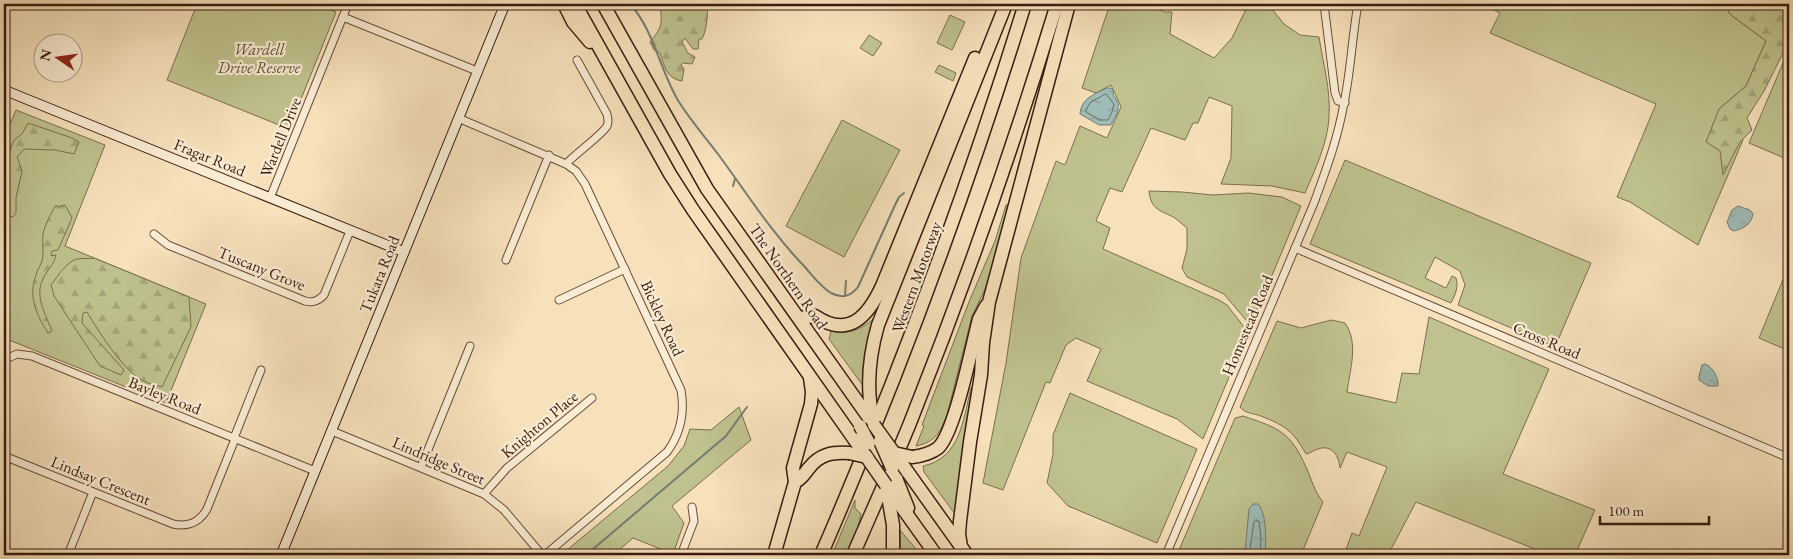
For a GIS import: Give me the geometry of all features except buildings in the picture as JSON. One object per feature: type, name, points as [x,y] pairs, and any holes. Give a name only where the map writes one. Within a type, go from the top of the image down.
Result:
[{"type":"highway","points":[[564,4],[574,22],[608,63]]},
{"type":"highway","name":"The Northern Road","points":[[575,4],[670,174],[693,210],[834,411],[857,433],[886,485],[900,488],[928,500],[964,551]]},
{"type":"highway","points":[[584,4],[593,21],[608,63]]},
{"type":"highway","name":"The Northern Road","points":[[602,4],[707,189],[874,425],[889,451],[913,522],[936,555]]},
{"type":"highway","points":[[800,318],[815,316],[829,324],[839,325],[859,320],[871,308],[886,277],[998,4]]},
{"type":"highway","points":[[874,425],[870,400],[870,365],[878,325],[1006,4]]},
{"type":"highway","name":"Western Motorway","points":[[821,555],[912,334],[958,211],[1025,4]]},
{"type":"highway","points":[[853,555],[909,424],[962,287],[1000,180],[1056,4]]},
{"type":"highway","points":[[964,551],[959,534],[961,512],[981,375],[989,302],[1069,4]]},
{"type":"highway","points":[[855,397],[857,433],[869,442],[889,451],[912,457],[926,455],[938,448],[947,436],[954,418],[979,319],[989,302]]},
{"type":"highway","points":[[774,555],[795,482],[793,468],[811,404],[810,378]]},
{"type":"highway","points":[[869,442],[872,459]]},
{"type":"highway","points":[[889,451],[892,468],[900,488],[893,525],[893,555]]},
{"type":"highway","points":[[795,482],[804,477],[809,468],[823,456],[836,452],[872,459],[892,468]]},
{"type":"street","name":"Wardell Drive","points":[[270,198],[348,4]]},
{"type":"street","name":"Tukara Road","points":[[282,555],[505,4]]},
{"type":"street","points":[[1324,4],[1335,93],[1338,101],[1345,103]]},
{"type":"street","name":"Homestead Road","points":[[1166,555],[1329,164],[1345,103],[1358,4]]},
{"type":"street","points":[[343,17],[477,71]]},
{"type":"street","points":[[566,164],[605,129],[608,122],[607,114],[577,60]]},
{"type":"street","name":"Fragar Road","points":[[5,94],[404,252]]},
{"type":"street","name":"Bickley Road","points":[[458,118],[549,155],[566,164],[578,174],[585,184],[679,384],[682,402],[681,426],[671,446],[660,459],[544,555]]},
{"type":"street","points":[[506,260],[549,155]]},
{"type":"street","name":"Tuscany Grove","points":[[154,234],[168,245],[305,301],[312,302],[317,301],[324,295],[350,231]]},
{"type":"street","name":"Cross Road","points":[[1295,248],[1789,458]]},
{"type":"street","points":[[559,300],[625,269]]},
{"type":"street","points":[[422,467],[470,346]]},
{"type":"street","name":"Bayley Road","points":[[4,360],[17,354],[32,356],[315,471]]},
{"type":"street","points":[[190,533],[188,525],[201,518],[207,509],[260,370]]},
{"type":"street","name":"Knighton Place","points":[[484,494],[512,463],[592,398]]},
{"type":"street","name":"Lindridge Street","points":[[332,431],[484,494],[504,510],[544,555]]},
{"type":"street","points":[[4,469],[6,457]]},
{"type":"street","name":"Lindsay Crescent","points":[[6,457],[173,524],[188,525]]},
{"type":"street","points":[[68,555],[93,492]]},
{"type":"street","points":[[681,555],[694,521],[692,508]]},
{"type":"green space","name":"Wardell Drive Reserve","points":[[197,4],[316,4],[336,12],[289,129],[167,80]]},
{"type":"green space","points":[[660,4],[707,4],[706,26],[702,39],[699,39],[698,49],[693,49],[685,38],[682,42],[688,53],[695,57],[692,64],[683,63],[681,65],[684,69],[682,81],[670,75],[660,53],[654,50],[650,42],[661,24]]},
{"type":"green space","points":[[1110,4],[1149,4],[1164,12],[1172,12],[1170,34],[1214,58],[1232,38],[1246,9],[1244,4],[1268,4],[1284,24],[1300,35],[1319,37],[1329,97],[1329,117],[1326,136],[1305,193],[1272,186],[1221,184],[1231,158],[1232,106],[1209,97],[1198,123],[1193,123],[1185,140],[1151,128],[1122,192],[1110,188],[1096,221],[1110,228],[1103,249],[1219,300],[1227,305],[1248,332],[1203,439],[1177,419],[1087,381],[1101,349],[1076,338],[1066,345],[1050,383],[1046,382],[1003,490],[983,483],[1006,363],[1021,258],[1056,161],[1065,165],[1080,126],[1107,138],[1121,107],[1111,85],[1096,93],[1082,88]]},
{"type":"green space","points":[[1482,4],[1723,4],[1731,15],[1766,41],[1746,86],[1719,109],[1743,140],[1698,245],[1630,202],[1617,197],[1656,104],[1490,33],[1500,13]]},
{"type":"green space","points":[[1723,4],[1789,4],[1789,41],[1764,91],[1747,118],[1752,130],[1740,142],[1723,175],[1720,151],[1706,142],[1719,109],[1746,86],[1766,41],[1731,15]]},
{"type":"green space","points":[[950,15],[965,22],[952,50],[937,43]]},
{"type":"green space","points":[[869,35],[882,43],[873,56],[860,48]]},
{"type":"green space","points":[[1789,49],[1789,160],[1749,143]]},
{"type":"green space","points":[[939,65],[956,73],[953,81],[935,72]]},
{"type":"green space","points":[[16,110],[105,145],[65,246],[206,304],[166,403],[4,338],[4,138]]},
{"type":"green space","points":[[842,120],[900,150],[844,257],[786,226]]},
{"type":"green space","points":[[28,123],[79,142],[74,154],[55,150],[24,149],[17,157],[22,171],[16,198],[16,213],[13,217],[9,216],[9,204],[4,189],[4,161],[5,163],[14,140],[22,134]]},
{"type":"green space","points":[[1345,160],[1591,263],[1555,347],[1458,305],[1465,285],[1460,271],[1435,257],[1425,278],[1446,288],[1452,276],[1456,278],[1457,288],[1451,303],[1310,244]]},
{"type":"green space","points":[[1149,191],[1213,195],[1248,193],[1282,197],[1301,206],[1251,326],[1224,294],[1187,277],[1182,268],[1187,249],[1187,228],[1175,218],[1157,209],[1152,203]]},
{"type":"green space","points":[[56,205],[57,207],[65,205],[72,218],[58,250],[52,251],[51,256],[56,255],[55,259],[41,285],[40,299],[52,331],[48,333],[34,305],[33,291],[37,273],[43,259],[44,230]]},
{"type":"green space","points":[[1006,205],[1009,205],[987,285],[972,316],[947,415],[933,439],[916,446],[924,426],[922,425],[969,302],[995,241]]},
{"type":"green space","points":[[94,258],[189,297],[191,327],[162,387],[145,382],[133,374],[111,348],[87,312],[83,313],[82,323],[124,370],[121,375],[100,366],[54,296],[51,285],[66,266],[77,259]]},
{"type":"green space","points":[[1789,265],[1789,351],[1759,338]]},
{"type":"green space","points":[[1429,317],[1549,369],[1503,474],[1595,510],[1575,555],[1550,555],[1416,502],[1388,555],[1344,555],[1352,533],[1359,536],[1387,467],[1347,452],[1340,468],[1336,455],[1331,450],[1323,448],[1306,454],[1292,433],[1281,425],[1246,412],[1240,407],[1277,321],[1301,328],[1331,320],[1345,323],[1352,339],[1353,348],[1347,392],[1396,403],[1402,373],[1419,374]]},
{"type":"green space","points":[[873,319],[875,321],[864,360],[863,384],[829,339],[831,331],[853,331]]},
{"type":"green space","points":[[971,388],[955,514],[924,472],[923,466],[936,462],[953,446],[962,424]]},
{"type":"green space","points":[[1070,393],[1197,449],[1157,543],[1068,506],[1047,483],[1053,454],[1053,435]]},
{"type":"green space","points":[[739,407],[751,440],[672,506],[684,523],[673,554],[633,538],[613,555],[561,555],[668,466],[684,446],[690,429],[711,430]]},
{"type":"green space","points":[[1243,416],[1274,428],[1288,438],[1300,455],[1315,490],[1323,502],[1301,555],[1177,555],[1235,418]]},
{"type":"green space","points":[[855,500],[855,508],[861,514],[849,555],[832,555]]},
{"type":"green space","points":[[900,530],[921,555],[901,555]]},
{"type":"water","points":[[1107,88],[1111,88],[1114,92],[1113,95],[1118,103],[1118,110],[1111,125],[1099,125],[1080,114],[1081,109],[1089,97]]},
{"type":"water","points":[[1738,206],[1750,210],[1753,214],[1751,221],[1746,226],[1734,231],[1730,229],[1727,222],[1732,210]]},
{"type":"water","points":[[1705,364],[1715,373],[1718,386],[1708,386],[1699,380],[1702,365]]},
{"type":"water","points":[[1253,504],[1258,504],[1263,514],[1266,543],[1265,555],[1244,555],[1249,509]]},
{"type":"waterway","points":[[630,4],[645,26],[679,102],[781,240],[817,281],[831,293],[843,296],[852,293],[858,287],[895,205],[899,197],[904,193]]},
{"type":"waterway","points":[[733,186],[735,179]]},
{"type":"waterway","points":[[845,296],[846,281]]},
{"type":"waterway","points":[[586,555],[726,436],[747,407]]}]
